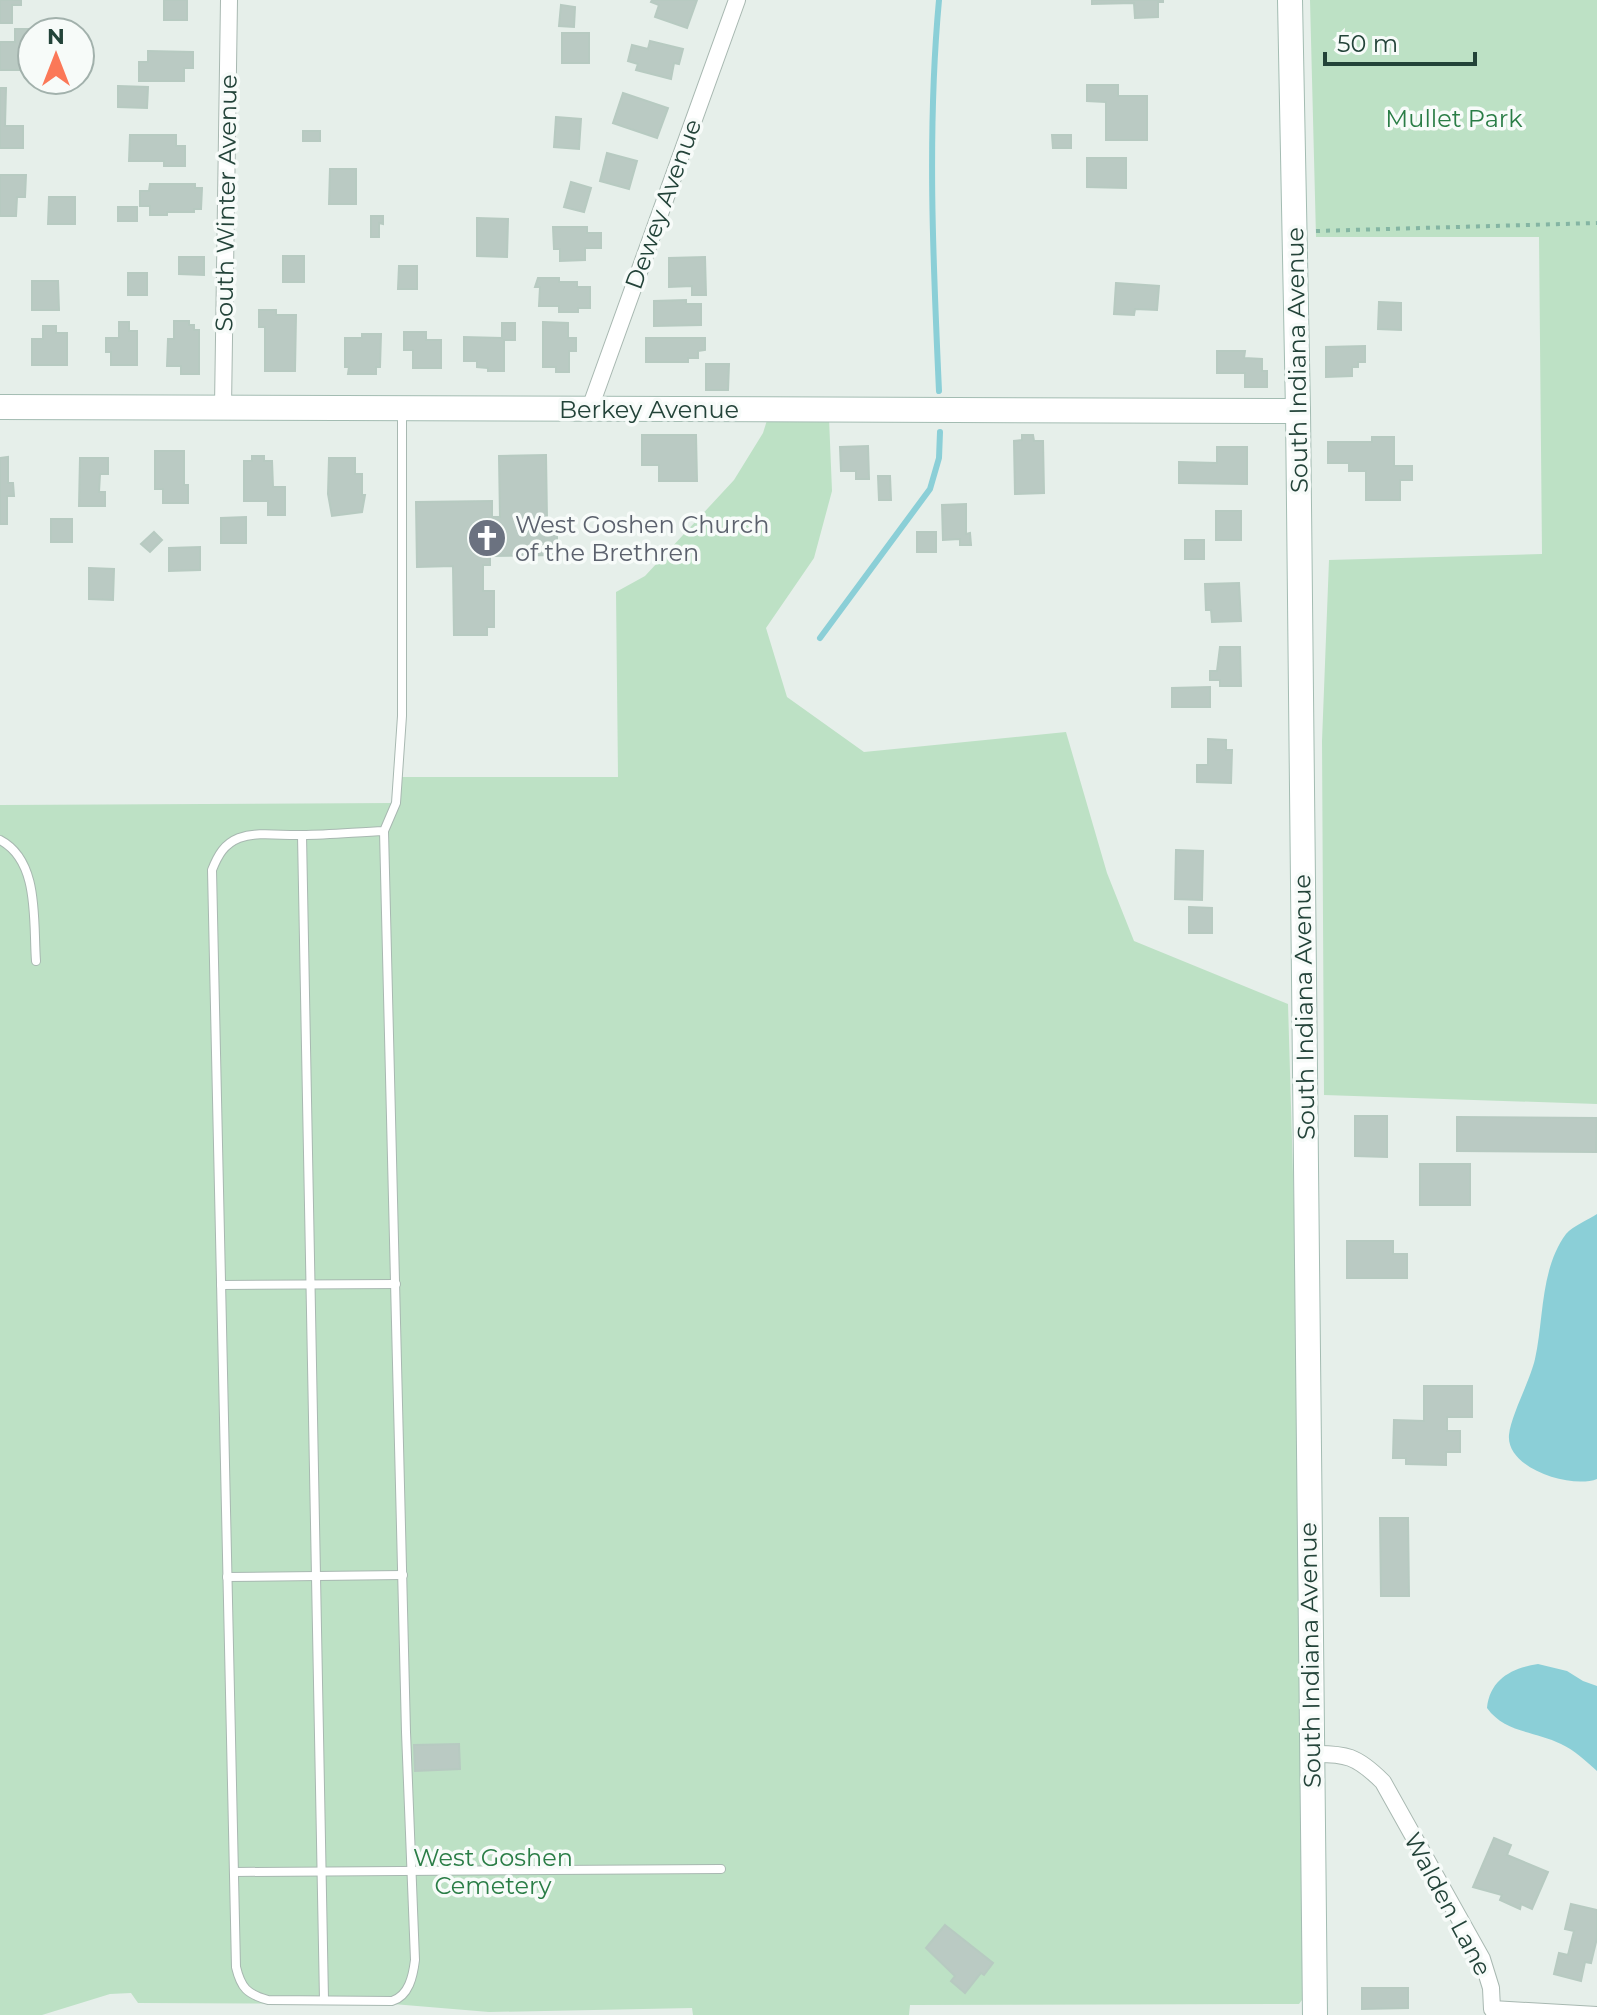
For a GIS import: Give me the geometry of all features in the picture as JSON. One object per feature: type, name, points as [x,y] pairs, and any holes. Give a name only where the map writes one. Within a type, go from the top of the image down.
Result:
[{"type":"street","name":"South Winter Avenue","points":[[223,407],[229,0]]},
{"type":"street","name":"Dewey Avenue","points":[[590,408],[737,0]]},
{"type":"street","name":"South Indiana Avenue","points":[[1290,0],[1298,411],[1315,2015]]},
{"type":"street","name":"Berkey Avenue","points":[[0,407],[1298,411]]},
{"type":"street","name":"Walden Lane","points":[[1310,1754],[1342,1754],[1364,1763],[1383,1782],[1482,1959],[1491,1988],[1492,2009],[1597,2015]]},
{"type":"lane","points":[[384,831],[241,837],[218,854],[212,870],[236,1967],[242,1988],[268,2000],[392,2001],[404,1994],[415,1960],[384,831],[396,803],[402,716],[402,408]]},
{"type":"lane","points":[[302,835],[324,2000]]},
{"type":"lane","points":[[0,840],[12,846],[24,863],[31,888],[36,961]]},
{"type":"lane","points":[[221,1285],[396,1284]]},
{"type":"lane","points":[[227,1577],[403,1575]]},
{"type":"lane","points":[[234,1872],[721,1869]]},
{"type":"path","points":[[1313,231],[1597,223]]},
{"type":"green space","name":"Mullet Park","points":[[1310,0],[1597,0],[1597,1104],[1324,1095],[1322,741],[1329,560],[1542,554],[1539,237],[1316,237]]},
{"type":"green space","name":"West Goshen Cemetery","points":[[768,417],[829,418],[832,491],[814,558],[766,628],[787,697],[864,752],[1066,732],[1107,873],[1134,941],[1288,1004],[1314,1984],[1299,2004],[910,2005],[909,2015],[693,2015],[692,2008],[489,2012],[393,2004],[138,2003],[131,1993],[110,1994],[42,2015],[0,2015],[0,805],[396,803],[399,777],[618,777],[616,592],[645,576],[734,480],[763,433]]},
{"type":"water","points":[[1597,1214],[1597,1479],[1572,1481],[1542,1474],[1518,1458],[1511,1447],[1509,1435],[1535,1359],[1551,1263],[1566,1234]]},
{"type":"water","points":[[1538,1664],[1567,1671],[1597,1686],[1597,1771],[1566,1746],[1511,1727],[1487,1708],[1498,1682],[1519,1668]]},
{"type":"building","points":[[0,0],[21,0],[21,5],[12,5],[12,23],[0,23]]},
{"type":"building","points":[[164,0],[187,0],[187,20],[164,20]]},
{"type":"building","points":[[652,0],[697,0],[687,28],[655,17],[659,5]]},
{"type":"building","points":[[1092,0],[1163,2],[1158,2],[1158,17],[1135,18],[1134,3],[1092,4]]},
{"type":"building","points":[[561,5],[575,7],[574,27],[559,26]]},
{"type":"building","points":[[16,29],[16,70],[0,70],[0,42],[15,42]]},
{"type":"building","points":[[562,33],[589,33],[589,63],[562,63]]},
{"type":"building","points":[[650,41],[683,49],[679,64],[674,63],[671,79],[636,70],[638,64],[628,61],[632,45],[648,49]]},
{"type":"building","points":[[148,51],[193,52],[193,68],[184,68],[184,81],[139,81],[139,62],[148,62]]},
{"type":"building","points":[[1087,85],[1118,85],[1118,96],[1147,96],[1147,140],[1106,140],[1106,102],[1087,101]]},
{"type":"building","points":[[118,86],[148,87],[147,108],[118,107]]},
{"type":"building","points":[[0,88],[6,88],[5,126],[23,126],[23,148],[0,148]]},
{"type":"building","points":[[623,93],[668,108],[657,138],[613,123]]},
{"type":"building","points":[[556,117],[581,119],[579,149],[554,147]]},
{"type":"building","points":[[303,131],[320,131],[320,141],[303,141]]},
{"type":"building","points":[[130,135],[176,135],[176,146],[185,146],[185,166],[164,166],[164,161],[129,161]]},
{"type":"building","points":[[1052,135],[1071,135],[1071,148],[1053,148]]},
{"type":"building","points":[[607,153],[637,161],[629,189],[600,181]]},
{"type":"building","points":[[1087,158],[1126,158],[1126,188],[1087,187]]},
{"type":"building","points":[[330,169],[356,169],[356,204],[329,204]]},
{"type":"building","points":[[0,175],[26,175],[25,197],[17,197],[16,216],[0,216]]},
{"type":"building","points":[[571,182],[591,188],[584,212],[564,207]]},
{"type":"building","points":[[150,184],[195,184],[195,188],[202,188],[201,209],[150,215],[150,206],[140,206],[140,191],[149,191]]},
{"type":"building","points":[[49,197],[75,197],[75,224],[48,224]]},
{"type":"building","points":[[118,207],[137,207],[137,221],[118,221]]},
{"type":"building","points":[[371,216],[383,216],[383,224],[379,223],[379,237],[371,237]]},
{"type":"building","points":[[477,218],[508,219],[507,257],[477,256]]},
{"type":"building","points":[[553,227],[587,227],[587,233],[601,233],[601,248],[585,248],[585,260],[560,261],[560,249],[554,249]]},
{"type":"building","points":[[283,256],[304,256],[304,282],[283,282]]},
{"type":"building","points":[[179,257],[204,257],[204,275],[179,274]]},
{"type":"building","points":[[705,257],[706,295],[692,295],[692,286],[669,287],[669,258]]},
{"type":"building","points":[[399,266],[417,266],[417,289],[398,289]]},
{"type":"building","points":[[128,273],[147,273],[147,295],[128,295]]},
{"type":"building","points":[[538,278],[559,278],[559,282],[577,282],[577,287],[590,287],[590,308],[578,308],[578,312],[559,312],[559,306],[539,306],[540,287],[535,287]]},
{"type":"building","points":[[32,281],[58,281],[59,310],[32,310]]},
{"type":"building","points":[[1116,283],[1159,286],[1157,310],[1135,309],[1134,315],[1114,314]]},
{"type":"building","points":[[686,300],[686,304],[701,304],[701,325],[654,326],[654,301]]},
{"type":"building","points":[[1379,302],[1401,303],[1401,330],[1378,329]]},
{"type":"building","points":[[259,310],[276,310],[276,315],[296,315],[295,371],[265,371],[265,327],[259,327]]},
{"type":"building","points":[[174,321],[189,321],[189,325],[194,325],[194,330],[199,330],[199,374],[181,374],[181,366],[167,366],[168,339],[174,339]]},
{"type":"building","points":[[119,322],[129,322],[129,331],[137,331],[137,365],[111,365],[111,352],[106,352],[106,338],[119,338]]},
{"type":"building","points":[[543,322],[568,323],[568,338],[576,338],[576,351],[569,351],[569,372],[556,372],[556,367],[543,367]]},
{"type":"building","points":[[502,323],[515,323],[515,340],[504,340],[504,371],[488,371],[488,368],[477,367],[477,361],[464,361],[464,337],[502,338]]},
{"type":"building","points":[[43,326],[56,326],[56,333],[67,333],[67,365],[32,365],[32,339],[43,339]]},
{"type":"building","points":[[404,332],[426,332],[426,340],[441,340],[441,368],[413,368],[413,350],[404,350]]},
{"type":"building","points":[[362,334],[381,334],[380,367],[376,367],[376,374],[348,374],[349,367],[345,367],[345,338],[362,338]]},
{"type":"building","points":[[646,338],[705,338],[705,350],[698,351],[698,358],[688,358],[688,362],[646,362]]},
{"type":"building","points":[[1365,346],[1365,362],[1358,362],[1358,367],[1352,367],[1352,376],[1326,377],[1326,347]]},
{"type":"building","points":[[1217,351],[1245,351],[1244,358],[1262,359],[1262,371],[1267,371],[1267,387],[1245,387],[1245,373],[1217,373]]},
{"type":"building","points":[[706,364],[729,364],[728,390],[706,390]]},
{"type":"building","points":[[642,435],[696,435],[697,481],[659,481],[659,465],[642,465]]},
{"type":"building","points":[[1022,435],[1033,435],[1034,441],[1043,441],[1044,493],[1015,494],[1014,441],[1022,440]]},
{"type":"building","points":[[1372,437],[1394,437],[1394,466],[1412,466],[1412,480],[1400,480],[1400,500],[1366,500],[1366,471],[1349,471],[1349,463],[1328,463],[1328,442],[1372,442]]},
{"type":"building","points":[[868,446],[869,479],[856,479],[856,471],[841,471],[840,447]]},
{"type":"building","points":[[1217,447],[1247,447],[1247,484],[1179,483],[1179,462],[1217,463]]},
{"type":"building","points":[[155,451],[184,451],[184,485],[188,485],[188,503],[163,503],[163,489],[155,489]]},
{"type":"building","name":"West Goshen Church of the Brethren","points":[[546,455],[547,520],[557,520],[557,555],[490,556],[490,565],[483,565],[483,591],[494,591],[494,627],[487,627],[487,635],[454,635],[453,566],[417,567],[416,502],[492,501],[492,517],[500,517],[499,456]]},
{"type":"building","points":[[252,456],[264,456],[264,461],[272,461],[273,487],[285,487],[285,515],[268,515],[268,501],[244,501],[244,461],[252,461]]},
{"type":"building","points":[[8,457],[8,483],[13,483],[14,496],[7,496],[7,524],[0,524],[0,458]]},
{"type":"building","points":[[80,458],[108,458],[108,474],[100,474],[99,492],[105,492],[105,506],[79,506]]},
{"type":"building","points":[[329,458],[355,458],[355,474],[362,474],[362,495],[365,495],[362,512],[332,516],[328,494]]},
{"type":"building","points":[[878,476],[890,476],[891,500],[879,500]]},
{"type":"building","points":[[966,504],[966,534],[970,533],[971,545],[960,545],[960,539],[943,540],[942,505]]},
{"type":"building","points":[[1216,511],[1241,511],[1241,540],[1216,540]]},
{"type":"building","points":[[246,517],[246,543],[221,543],[221,518]]},
{"type":"building","points":[[51,519],[72,519],[72,542],[51,542]]},
{"type":"building","points":[[154,532],[162,540],[150,552],[141,544]]},
{"type":"building","points":[[917,532],[936,532],[936,552],[917,552]]},
{"type":"building","points":[[1185,540],[1204,540],[1204,559],[1185,559]]},
{"type":"building","points":[[200,547],[200,570],[169,571],[169,548]]},
{"type":"building","points":[[89,568],[114,569],[113,600],[89,599]]},
{"type":"building","points":[[1239,583],[1241,621],[1212,622],[1211,610],[1206,610],[1205,584]]},
{"type":"building","points":[[1220,647],[1240,647],[1241,686],[1220,686],[1220,680],[1210,680],[1210,671],[1217,671]]},
{"type":"building","points":[[1210,687],[1210,707],[1172,707],[1172,688]]},
{"type":"building","points":[[1208,739],[1226,740],[1226,750],[1232,750],[1231,783],[1197,782],[1197,765],[1208,765]]},
{"type":"building","points":[[1176,850],[1203,851],[1202,900],[1175,899]]},
{"type":"building","points":[[1189,907],[1212,908],[1212,933],[1189,933]]},
{"type":"building","points":[[1355,1116],[1387,1116],[1387,1157],[1355,1156]]},
{"type":"building","points":[[1457,1117],[1597,1118],[1596,1152],[1457,1151]]},
{"type":"building","points":[[1420,1164],[1470,1164],[1470,1205],[1420,1205]]},
{"type":"building","points":[[1347,1241],[1393,1241],[1393,1254],[1407,1254],[1407,1278],[1347,1278]]},
{"type":"building","points":[[1424,1386],[1472,1386],[1472,1417],[1447,1417],[1447,1431],[1460,1431],[1460,1452],[1446,1452],[1446,1465],[1406,1464],[1406,1458],[1393,1458],[1394,1420],[1424,1421]]},
{"type":"building","points":[[1380,1518],[1408,1518],[1409,1596],[1381,1596]]},
{"type":"building","points":[[459,1744],[460,1769],[415,1771],[414,1745]]},
{"type":"building","points":[[1494,1838],[1511,1845],[1507,1855],[1548,1872],[1532,1909],[1521,1904],[1520,1909],[1500,1900],[1502,1895],[1473,1887]]},
{"type":"building","points":[[1571,1904],[1597,1910],[1597,1938],[1591,1963],[1585,1962],[1581,1981],[1554,1974],[1559,1953],[1568,1955],[1574,1931],[1565,1929]]},
{"type":"building","points":[[945,1925],[993,1963],[965,1993],[951,1981],[955,1976],[926,1948]]},
{"type":"building","points":[[1362,1988],[1408,1988],[1408,2008],[1362,2009]]},
{"type":"waterway","points":[[939,0],[932,147],[939,391]]},
{"type":"waterway","points":[[820,638],[930,489],[939,458],[940,432]]},
{"type":"place","name":"West Goshen Church of the Brethren","points":[[487,538]]}]
